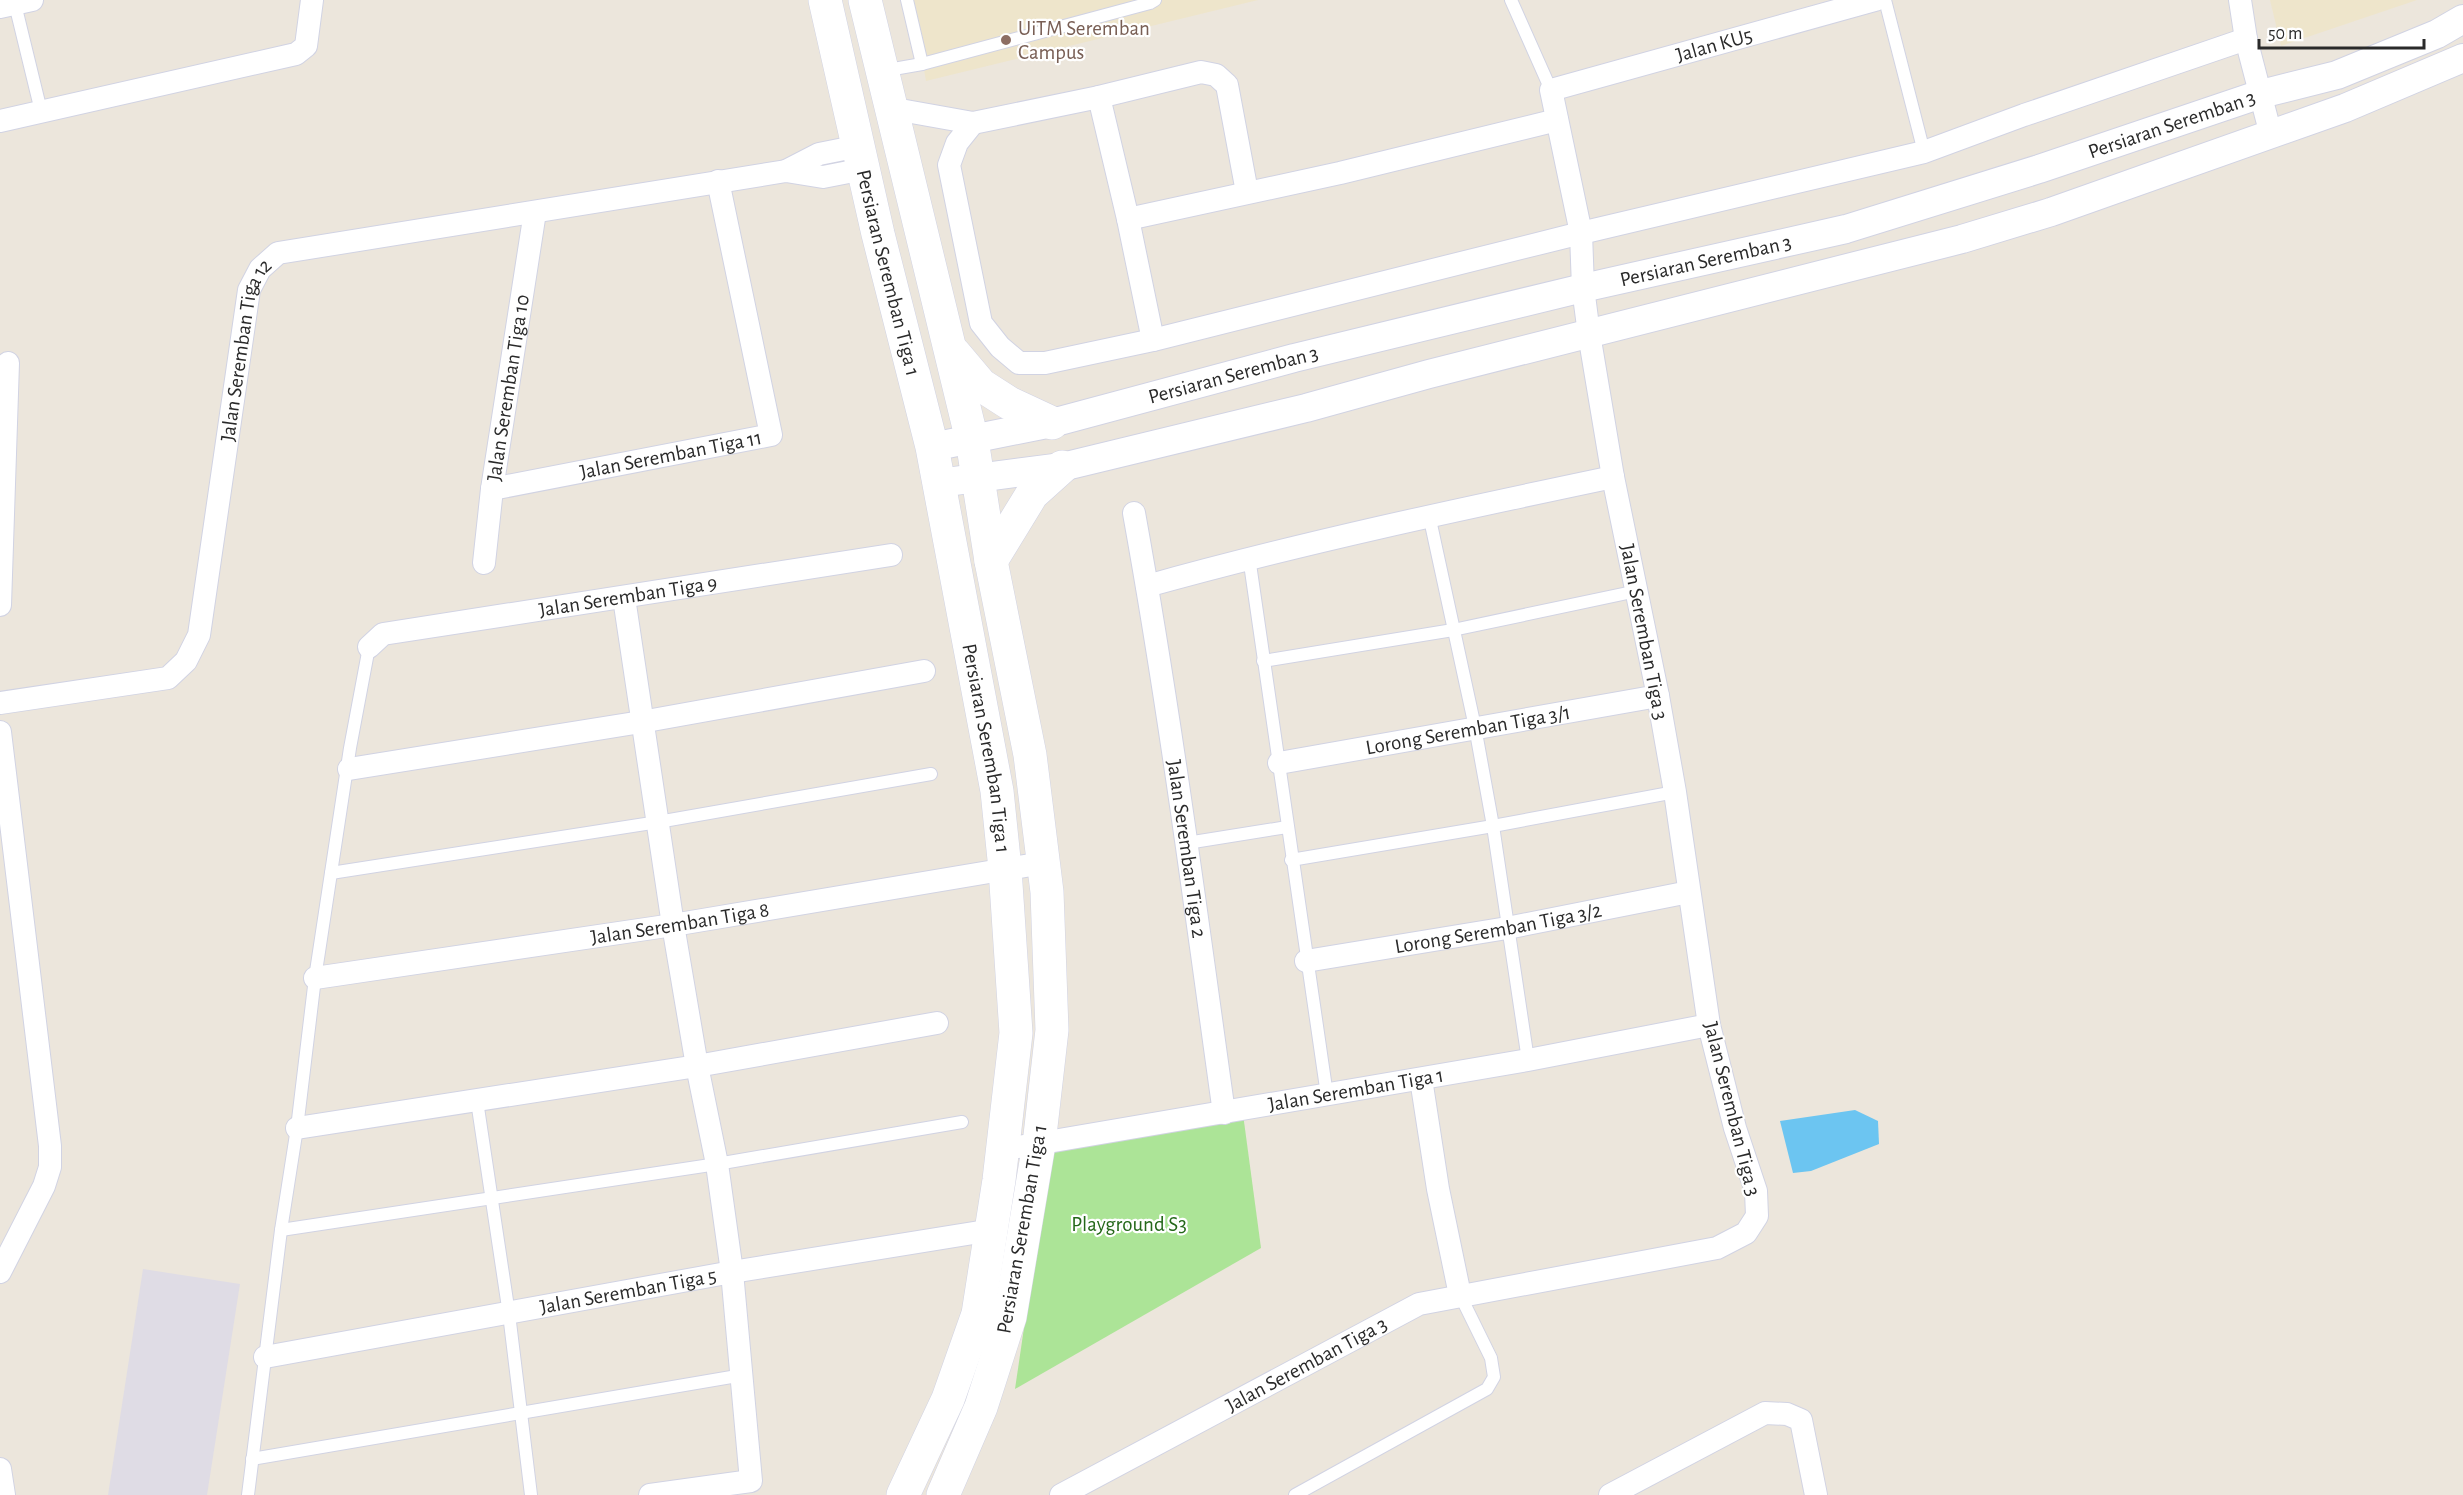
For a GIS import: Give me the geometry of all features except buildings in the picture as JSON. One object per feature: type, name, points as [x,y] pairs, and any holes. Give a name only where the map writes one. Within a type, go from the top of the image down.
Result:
[{"type":"main road","name":"Persiaran Seremban Tiga 1","points":[[825,0],[932,447],[997,791],[1005,869],[1016,1033],[992,1230],[978,1314],[948,1399],[903,1495]]},
{"type":"main road","name":"Persiaran Seremban Tiga 1","points":[[865,0],[889,108],[972,440],[991,561],[1030,755],[1047,892],[1052,1030],[1039,1144],[1010,1317],[981,1407],[943,1495]]},
{"type":"main road","points":[[949,347],[981,386],[1009,403],[1052,423]]},
{"type":"main road","points":[[991,561],[1032,494],[1062,467]]},
{"type":"street","points":[[0,121],[296,54],[306,46],[312,0]]},
{"type":"street","name":"Jalan KU5","points":[[1551,90],[1875,0]]},
{"type":"street","points":[[2240,0],[2246,39],[2271,135]]},
{"type":"street","name":"Persiaran Seremban 3","points":[[932,447],[1052,423],[1294,358],[1583,288],[1846,229],[2039,169],[2261,94],[2337,75],[2437,34],[2463,19]]},
{"type":"street","points":[[974,123],[957,143],[949,165],[981,322],[1000,347],[1019,363],[1045,363],[1153,340],[1581,233],[1924,152],[2035,111],[2246,39]]},
{"type":"street","name":"Persiaran Seremban 3","points":[[939,483],[1062,467],[1306,408],[1429,374],[1962,239],[2051,212],[2271,135],[2345,108],[2463,58]]},
{"type":"street","points":[[889,108],[974,123],[1099,97],[1202,72],[1216,75],[1227,85],[1247,192]]},
{"type":"street","name":"Jalan Seremban Tiga 3","points":[[1061,1495],[1419,1304],[1717,1248],[1746,1233],[1756,1216],[1756,1191],[1735,1128],[1709,1025],[1675,792],[1658,696],[1613,477],[1589,334],[1583,288],[1581,233],[1551,90]]},
{"type":"street","points":[[1099,97],[1128,219],[1153,340]]},
{"type":"street","points":[[1128,219],[1340,173],[1557,120]]},
{"type":"street","name":"Jalan Seremban Tiga 12","points":[[0,703],[168,678],[186,661],[199,636],[249,290],[260,269],[278,253],[786,171],[823,177],[861,158]]},
{"type":"street","points":[[2039,169],[2051,212]]},
{"type":"street","name":"Jalan Seremban Tiga 11","points":[[492,489],[771,435],[718,181]]},
{"type":"street","name":"Jalan Seremban Tiga 10","points":[[484,563],[492,489],[535,212]]},
{"type":"street","points":[[0,605],[8,363]]},
{"type":"street","points":[[1147,586],[1249,557],[1429,515],[1613,477]]},
{"type":"street","name":"Jalan Seremban Tiga 2","points":[[1134,513],[1187,843],[1224,1113]]},
{"type":"street","name":"Jalan Seremban Tiga 9","points":[[369,647],[383,634],[891,555]]},
{"type":"street","points":[[624,598],[673,925],[697,1066],[717,1164],[732,1272],[752,1488],[650,1495]]},
{"type":"street","points":[[349,769],[641,722],[924,671]]},
{"type":"street","name":"Lorong Seremban Tiga 3/1","points":[[1279,763],[1658,696]]},
{"type":"street","points":[[0,732],[50,1167],[44,1185],[0,1272]]},
{"type":"street","name":"Jalan Seremban Tiga 8","points":[[315,978],[673,925],[1043,863]]},
{"type":"street","name":"Lorong Seremban Tiga 3/2","points":[[1306,961],[1507,928],[1689,892]]},
{"type":"street","points":[[297,1128],[697,1066],[937,1023]]},
{"type":"street","name":"Jalan Seremban Tiga 1","points":[[1001,1150],[1421,1079],[1709,1025]]},
{"type":"street","points":[[1421,1079],[1438,1189],[1460,1295]]},
{"type":"street","name":"Jalan Seremban Tiga 5","points":[[265,1357],[732,1272],[992,1230]]},
{"type":"street","points":[[1619,1493],[1765,1413],[1787,1414],[1801,1420],[1816,1495]]},
{"type":"street","points":[[0,1469],[4,1495]]},
{"type":"lane","points":[[907,0],[922,64]]},
{"type":"lane","points":[[881,71],[922,64],[1155,0]]},
{"type":"lane","points":[[1511,0],[1551,90]]},
{"type":"lane","points":[[1885,0],[1924,152]]},
{"type":"lane","points":[[15,3],[41,111]]},
{"type":"lane","points":[[1429,515],[1452,630],[1475,727],[1493,826],[1528,1060]]},
{"type":"lane","points":[[1249,557],[1327,1095]]},
{"type":"lane","points":[[1263,661],[1452,630],[1636,591]]},
{"type":"lane","points":[[248,1495],[315,978],[369,647]]},
{"type":"lane","points":[[331,873],[658,822],[931,774]]},
{"type":"lane","points":[[1292,860],[1675,792]]},
{"type":"lane","points":[[1187,843],[1287,826]]},
{"type":"lane","points":[[477,1101],[509,1314],[531,1495]]},
{"type":"lane","points":[[281,1230],[717,1164],[962,1122]]},
{"type":"lane","points":[[1295,1495],[1487,1389],[1494,1377],[1491,1358],[1460,1295]]},
{"type":"lane","points":[[252,1459],[743,1374]]},
{"type":"shaded area","name":"UiTM Seremban Campus","points":[[912,0],[1258,0],[926,81]]},
{"type":"shaded area","points":[[2270,0],[2417,0],[2281,46]]},
{"type":"shaded area","points":[[143,1269],[240,1284],[207,1495],[108,1495]]},
{"type":"green space","name":"Playground S3","points":[[1243,1114],[1261,1248],[1015,1389],[1050,1151]]},
{"type":"water","points":[[1855,1110],[1878,1121],[1879,1144],[1811,1171],[1793,1173],[1780,1121]]},
{"type":"place","name":"UiTM Seremban Campus","points":[[1006,40]]}]
